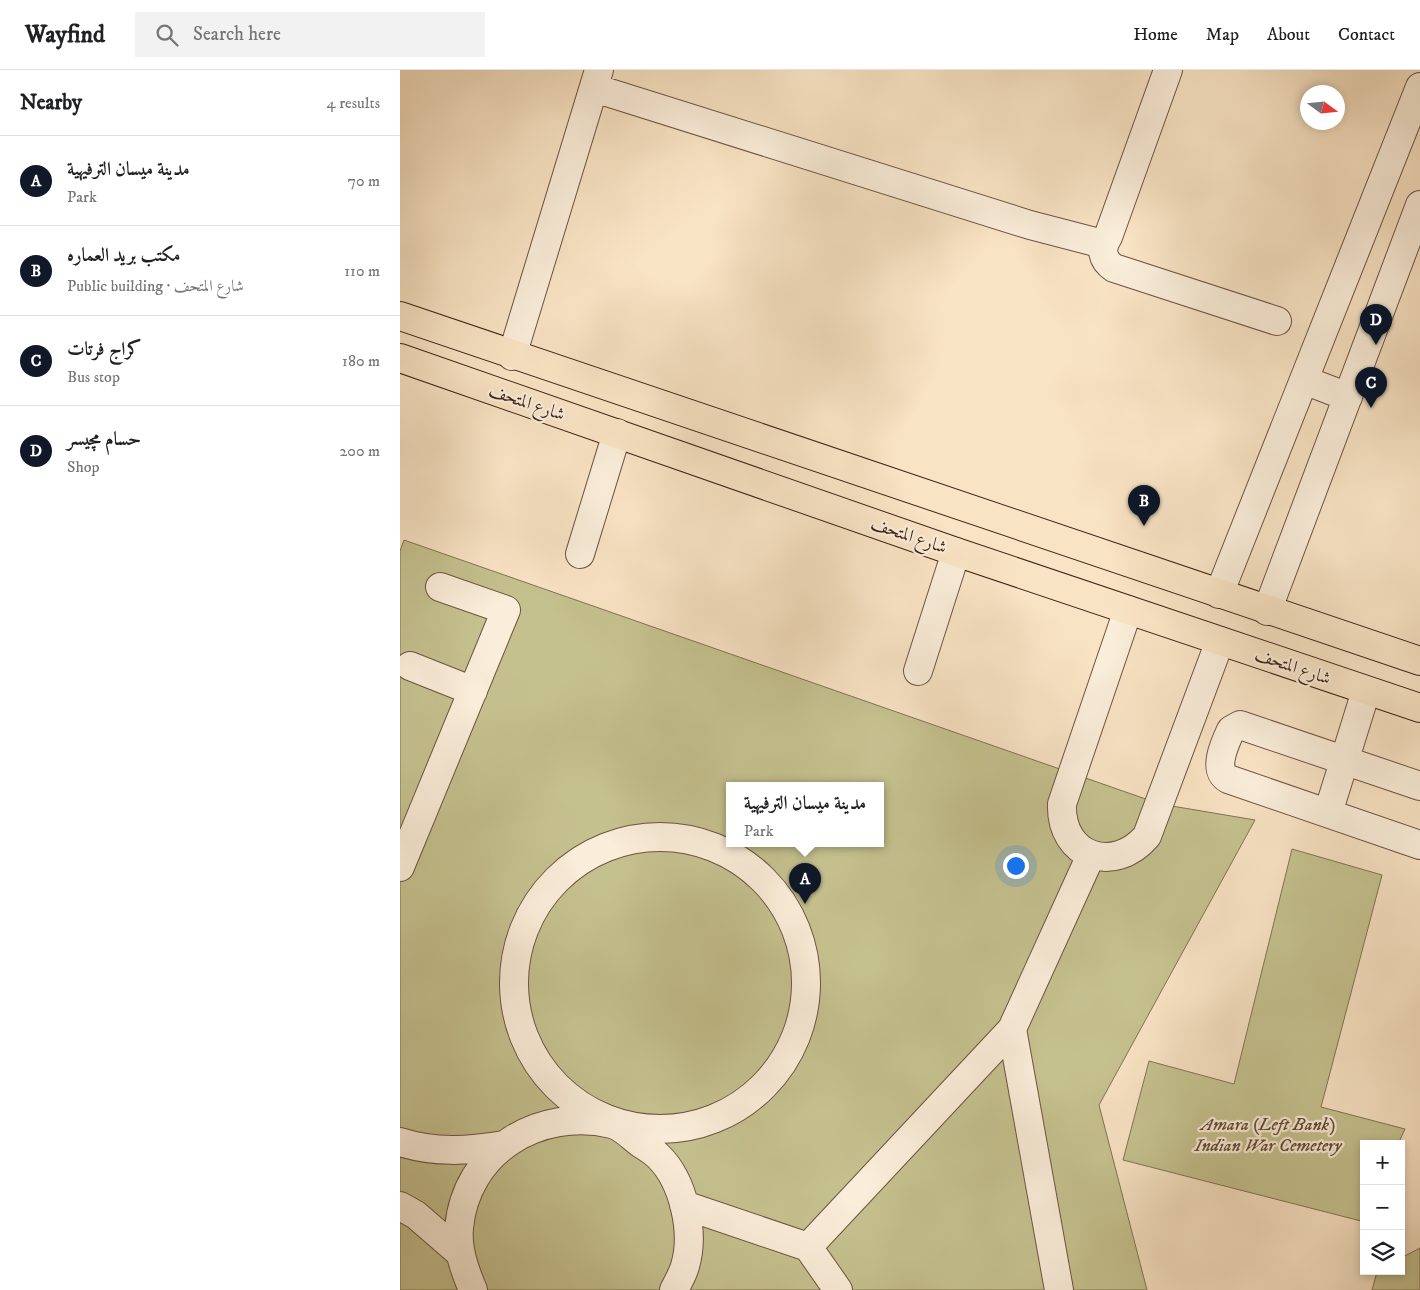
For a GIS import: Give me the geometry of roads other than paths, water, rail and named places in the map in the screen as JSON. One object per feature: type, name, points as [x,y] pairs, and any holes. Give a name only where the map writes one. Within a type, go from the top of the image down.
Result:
[{"type":"main road","points":[[400,316],[512,356],[1420,661]]},
{"type":"main road","name":"شارع المتحف","points":[[400,358],[956,552],[1420,708]]},
{"type":"street","points":[[1168,70],[1111,228],[1103,244],[1103,257],[1114,268],[1277,321]]},
{"type":"street","points":[[512,356],[596,79],[1020,222],[1103,244]]},
{"type":"street","points":[[1219,594],[1420,87]]},
{"type":"street","points":[[1267,611],[1348,397],[1412,250],[1420,205]]},
{"type":"street","points":[[1304,380],[1348,397]]},
{"type":"street","points":[[580,554],[617,434]]},
{"type":"street","points":[[918,671],[956,552]]},
{"type":"street","points":[[400,867],[506,610],[440,587]]},
{"type":"street","points":[[1128,610],[1062,804],[1061,817],[1071,840],[1091,855],[1104,858],[1122,855],[1139,846],[1147,836],[1220,641]]},
{"type":"street","points":[[410,666],[473,690]]},
{"type":"street","points":[[1328,814],[1366,691]]},
{"type":"street","points":[[1420,786],[1240,725],[1231,730],[1221,760],[1221,773],[1228,779],[1420,845]]},
{"type":"street","points":[[473,1290],[462,1266],[458,1229],[467,1191],[488,1158],[518,1134],[554,1121],[614,1124],[648,1129],[679,1129],[726,1115],[766,1085],[794,1044],[807,997],[803,947],[783,902],[750,866],[706,843],[658,836],[609,845],[567,870],[535,907],[517,953],[515,1003],[530,1050],[559,1090],[614,1124],[659,1157],[680,1189],[689,1227],[685,1265],[674,1290]]},
{"type":"street","points":[[808,1247],[1012,1029],[1091,855]]},
{"type":"street","points":[[1012,1029],[1058,1290]]},
{"type":"street","points":[[400,1142],[424,1149],[447,1151],[504,1145]]},
{"type":"street","points":[[684,1205],[808,1247],[838,1290]]},
{"type":"street","points":[[400,1206],[416,1215],[461,1254]]},
{"type":"place","name":"حسام مچيسر","points":[[1376,345]]},
{"type":"place","name":"كراج فرتات","points":[[1371,408]]},
{"type":"place","name":"مكتب بريد العماره","points":[[1144,526]]},
{"type":"place","name":"مدينة ميسان الترفيهية","points":[[805,904]]},
{"type":"park label","name":"Amara (Left Bank) Indian War Cemetery","points":[[1268,1134]]}]
